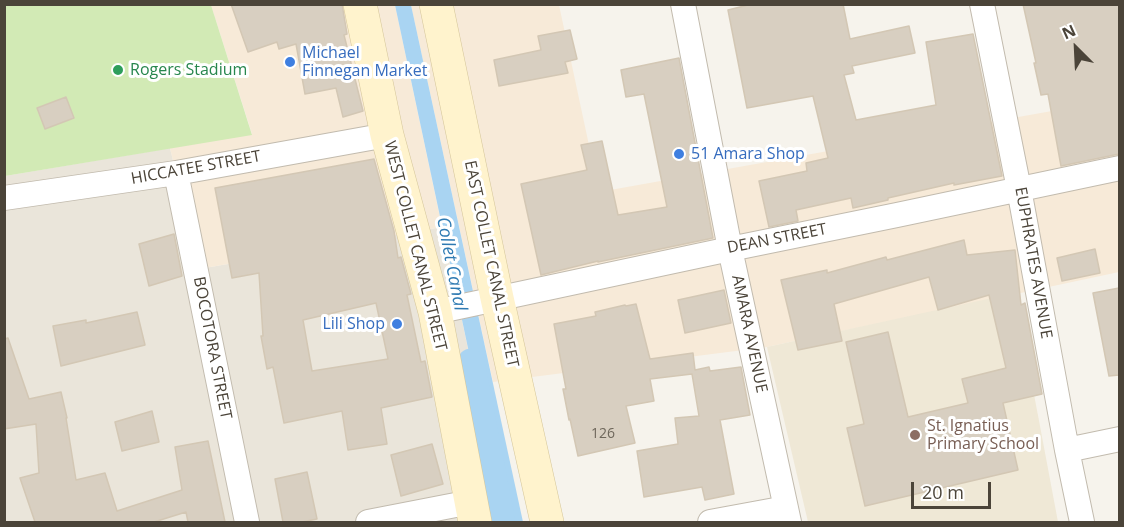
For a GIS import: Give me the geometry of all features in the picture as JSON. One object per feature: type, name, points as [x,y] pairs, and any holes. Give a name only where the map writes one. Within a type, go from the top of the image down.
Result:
[{"type":"street","name":"WEST COLLET CANAL STREET","points":[[360,4],[387,135],[442,310],[473,512]]},
{"type":"street","name":"EAST COLLET CANAL STREET","points":[[436,4],[487,300],[547,522]]},
{"type":"street","name":"AMARA AVENUE","points":[[683,4],[730,249],[787,515]]},
{"type":"street","name":"EUPHRATES AVENUE","points":[[982,4],[1082,522]]},
{"type":"street","name":"HICCATEE STREET","points":[[4,198],[176,173],[387,135]]},
{"type":"street","name":"DEAN STREET","points":[[442,310],[1119,168]]},
{"type":"street","name":"BOCOTORA STREET","points":[[176,173],[247,522]]},
{"type":"street","points":[[1067,450],[1119,439]]},
{"type":"street","points":[[368,522],[473,512]]},
{"type":"street","points":[[711,522],[787,515]]},
{"type":"shaded area","points":[[211,5],[395,5],[442,227],[199,269],[170,148],[252,134]]},
{"type":"shaded area","points":[[411,5],[559,5],[599,192],[1119,99],[1119,272],[767,347],[493,382]]},
{"type":"shaded area","points":[[170,148],[199,269],[442,227],[505,522],[5,522],[5,176]]},
{"type":"shaded area","name":"St. Ignatius Primary School","points":[[1015,293],[1058,522],[808,522],[767,347]]},
{"type":"green space","name":"Rogers Stadium","points":[[5,5],[211,5],[252,135],[5,176]]},
{"type":"water","points":[[395,5],[411,5],[523,522],[505,522]]},
{"type":"building","points":[[231,4],[342,4],[347,34],[344,35],[363,111],[343,117],[336,88],[305,94],[296,44],[279,49],[277,42],[248,52]]},
{"type":"building","points":[[752,4],[843,4],[850,39],[909,26],[915,53],[852,66],[854,73],[844,75],[856,120],[936,105],[926,42],[973,34],[1002,176],[954,185],[954,183],[853,208],[851,198],[796,210],[798,221],[769,227],[759,181],[807,171],[806,163],[828,158],[813,96],[747,108],[728,10]]},
{"type":"building","points":[[1023,4],[1119,4],[1119,154],[1061,166],[1048,94],[1041,95]]},
{"type":"building","points":[[570,30],[577,59],[565,62],[568,73],[499,86],[494,60],[541,50],[538,36]]},
{"type":"building","points":[[679,58],[713,238],[541,275],[521,184],[587,170],[581,145],[602,141],[618,215],[667,207],[644,94],[626,97],[621,70]]},
{"type":"building","points":[[66,97],[74,118],[45,129],[37,108]]},
{"type":"building","points":[[374,159],[394,231],[398,258],[401,257],[411,294],[407,295],[421,362],[425,361],[432,397],[381,408],[387,444],[348,450],[342,411],[284,423],[273,367],[267,369],[261,336],[263,336],[259,273],[232,278],[215,188]],"holes":[[[376,303],[388,359],[312,371],[303,320]]]},
{"type":"building","points":[[174,234],[182,276],[149,286],[139,244]]},
{"type":"building","points":[[964,240],[967,255],[1015,250],[1021,305],[1025,303],[1042,394],[1003,403],[1018,470],[865,506],[847,428],[864,424],[846,342],[888,332],[908,417],[968,403],[962,379],[1006,368],[989,295],[938,310],[929,277],[834,304],[842,341],[798,350],[781,280],[827,270],[827,273],[886,257],[887,260]]},
{"type":"building","points":[[1095,249],[1100,273],[1062,281],[1057,258]]},
{"type":"building","points":[[1119,288],[1119,375],[1109,376],[1093,293]]},
{"type":"building","points":[[724,290],[731,323],[685,333],[678,300]]},
{"type":"building","points":[[636,304],[650,359],[693,353],[695,370],[709,367],[710,371],[741,367],[750,415],[720,420],[734,494],[705,500],[702,487],[644,497],[637,451],[678,444],[675,418],[699,416],[692,374],[650,379],[654,401],[626,406],[635,443],[578,456],[563,389],[566,389],[554,324],[596,316],[595,312]]},
{"type":"building","points":[[137,312],[145,345],[61,366],[53,326],[86,320],[86,323]]},
{"type":"building","points":[[8,338],[29,399],[61,392],[76,480],[105,473],[117,511],[182,490],[175,447],[208,441],[225,522],[188,522],[186,512],[154,522],[35,522],[20,478],[39,473],[36,424],[4,429],[4,339]]},
{"type":"building","points":[[152,411],[159,442],[122,451],[115,422]]},
{"type":"building","points":[[432,444],[443,484],[401,496],[391,455]]},
{"type":"building","points":[[307,472],[317,519],[283,522],[275,479]]},
{"type":"waterway","name":"Collet Canal","points":[[471,362],[502,522]]},
{"type":"place","name":"Michael Finnegan Market","points":[[290,62]]},
{"type":"place","name":"Rogers Stadium","points":[[118,70]]},
{"type":"place","name":"51 Amara Shop","points":[[679,154]]},
{"type":"place","name":"Lili Shop","points":[[397,324]]},
{"type":"place","name":"St. Ignatius Primary School","points":[[915,435]]}]
